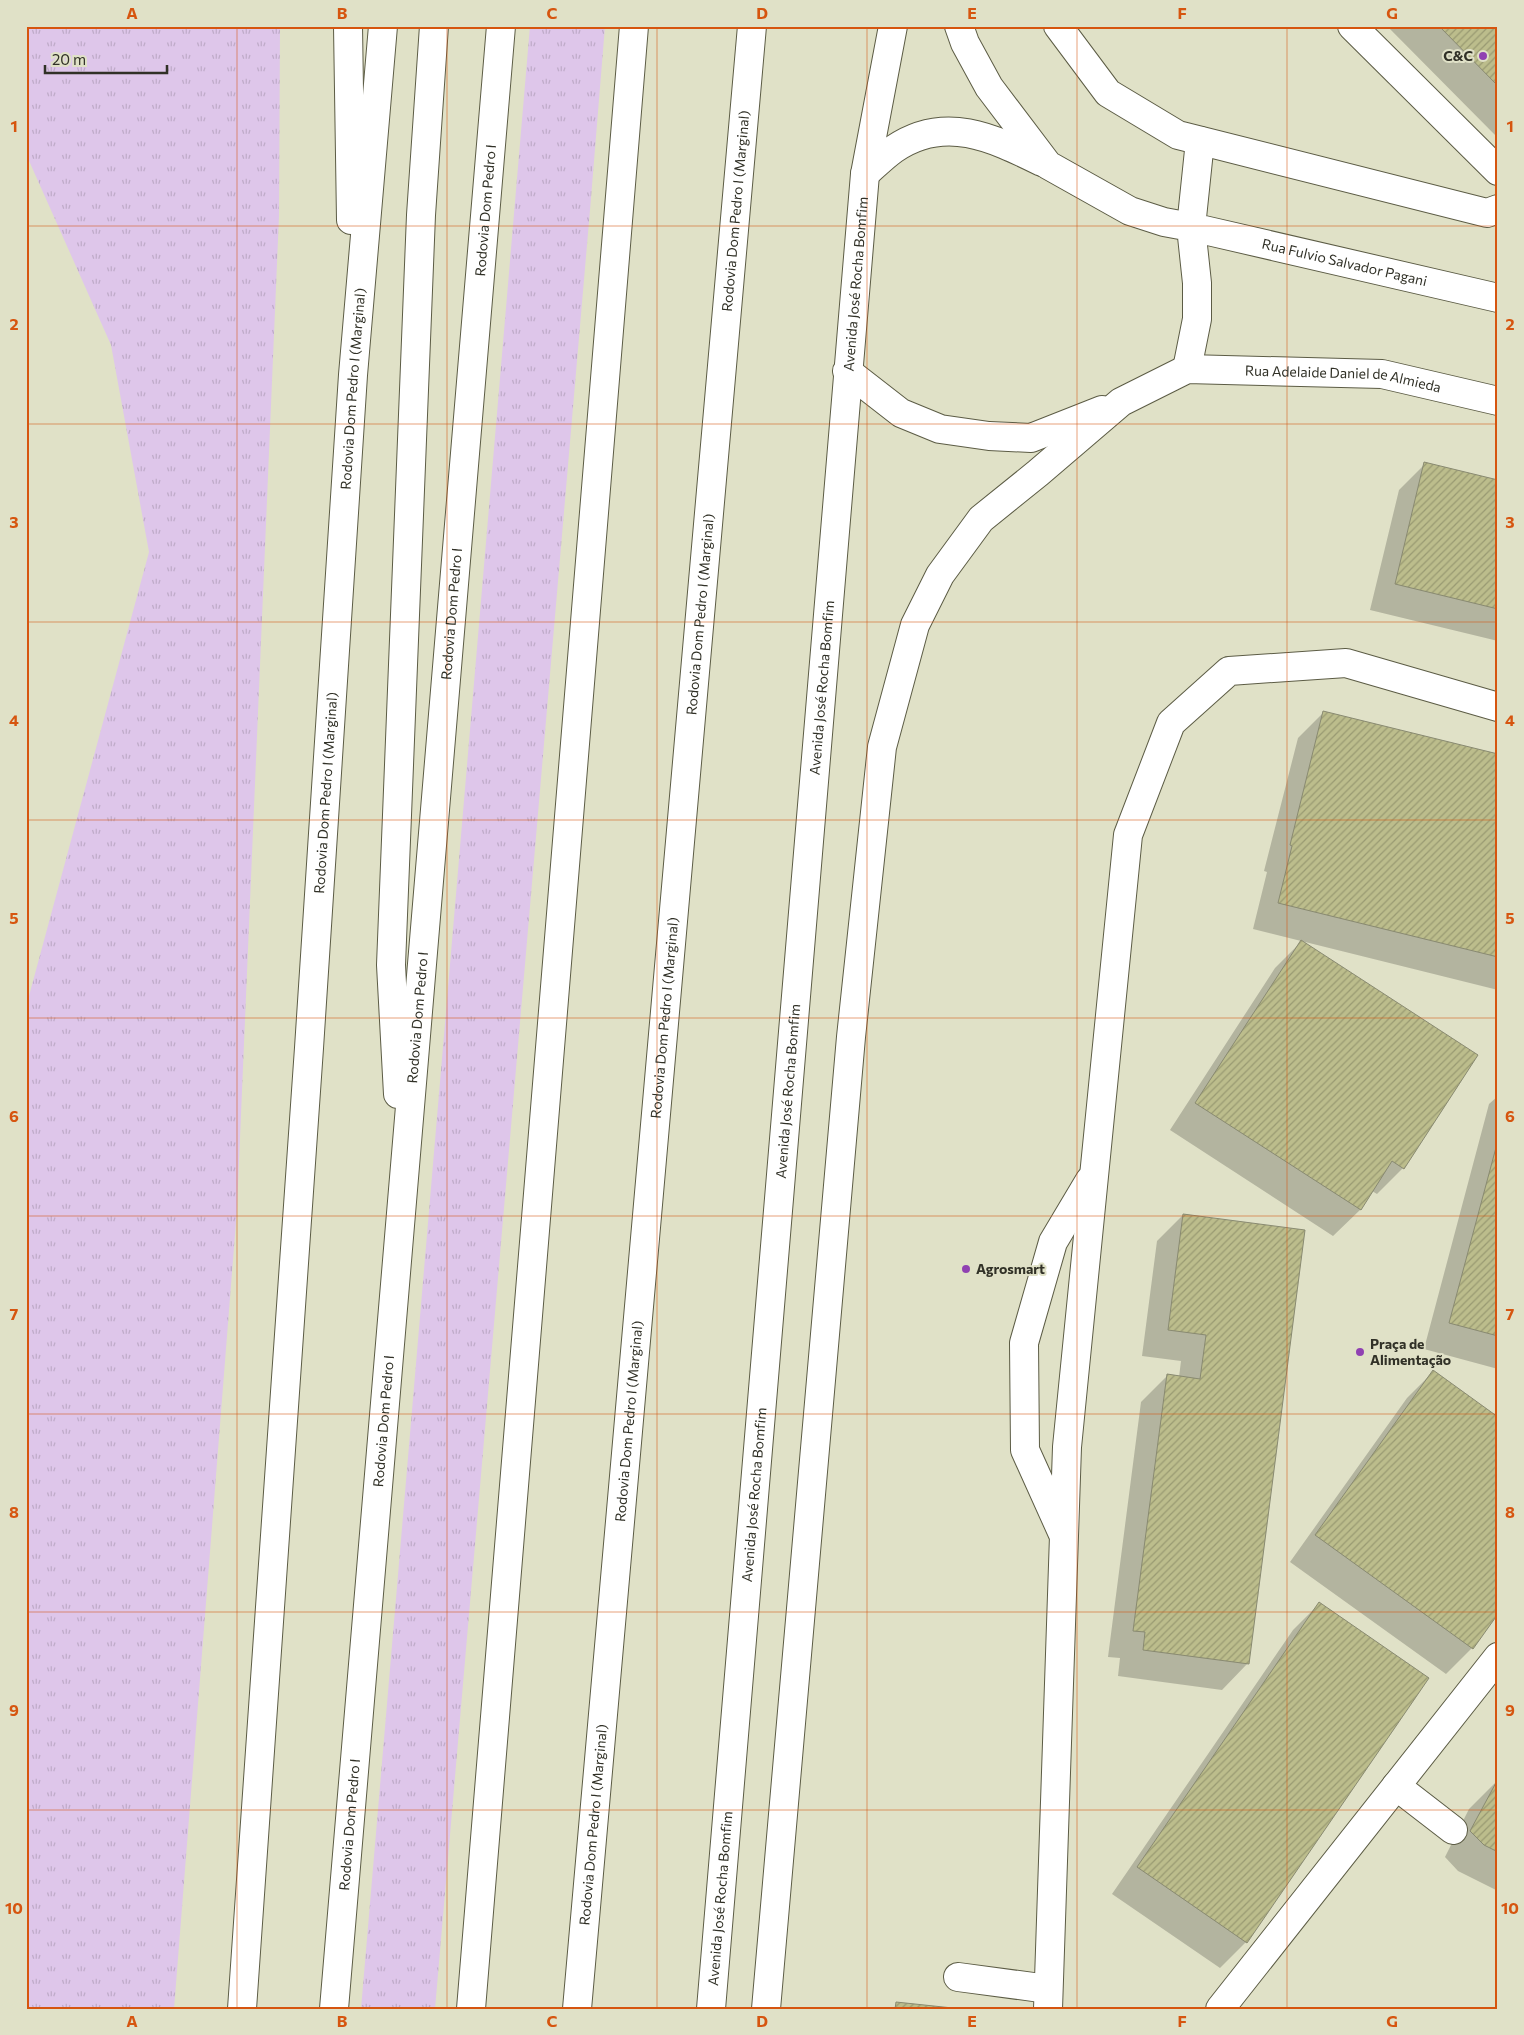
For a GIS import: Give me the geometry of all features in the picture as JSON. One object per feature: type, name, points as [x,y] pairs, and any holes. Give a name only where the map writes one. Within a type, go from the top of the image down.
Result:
[{"type":"main road","points":[[348,26],[353,375]]},
{"type":"main road","name":"Rodovia Dom Pedro I (Marginal)","points":[[242,2009],[310,1038],[353,375],[383,26]]},
{"type":"main road","points":[[403,1201],[391,965],[421,215],[434,26]]},
{"type":"main road","name":"Rodovia Dom Pedro I","points":[[334,2009],[501,26]]},
{"type":"main road","points":[[471,2009],[634,26]]},
{"type":"main road","name":"Rodovia Dom Pedro I (Marginal)","points":[[578,2009],[752,26]]},
{"type":"main road","points":[[734,226],[766,26]]},
{"type":"main road","name":"Avenida José Rocha Bomfim","points":[[711,2009],[865,174],[893,26]]},
{"type":"main road","points":[[959,26],[965,43],[989,87],[1020,131],[1048,165]]},
{"type":"main road","points":[[1058,26],[1108,93],[1178,135],[1487,213],[1498,209]]},
{"type":"main road","points":[[1352,26],[1498,171]]},
{"type":"main road","name":"Rua Fulvio Salvador Pagani","points":[[865,174],[894,148],[920,136],[945,130],[972,133],[999,141],[1048,165],[1130,211],[1164,222],[1498,298]]},
{"type":"main road","points":[[847,371],[901,413],[940,429],[989,436],[1031,438],[1121,402],[1187,369],[1197,319],[1197,283],[1191,227],[1200,140]]},
{"type":"main road","name":"Rua Adelaide Daniel de Almieda","points":[[1187,369],[1382,374],[1498,401]]},
{"type":"main road","points":[[766,2009],[851,1037],[882,747],[914,625],[940,575],[982,519],[1121,402]]},
{"type":"main road","points":[[958,1977],[1048,1999],[1067,1447],[1128,835],[1171,723],[1228,671],[1346,663],[1498,708]]},
{"type":"main road","points":[[1064,1536],[1025,1450],[1024,1343],[1053,1242],[1095,1172]]},
{"type":"main road","points":[[1220,2009],[1498,1657]]},
{"type":"main road","points":[[1396,1786],[1453,1830]]},
{"type":"green space","points":[[26,26],[280,26],[279,216],[237,1209],[174,2009],[26,2009],[26,1007],[149,552],[111,345],[26,154]]},
{"type":"green space","points":[[530,26],[605,26],[590,210],[435,2009],[361,2009]]},
{"type":"building","name":"C&C","points":[[1439,26],[1498,26],[1498,86]]},
{"type":"building","points":[[1424,462],[1498,480],[1498,609],[1395,584]]},
{"type":"building","points":[[1323,711],[1498,754],[1498,957],[1278,903],[1292,846],[1290,845]]},
{"type":"building","points":[[1301,940],[1478,1055],[1404,1169],[1392,1161],[1361,1210],[1195,1103]]},
{"type":"building","points":[[1498,1140],[1498,1336],[1449,1323]]},
{"type":"building","points":[[1183,1214],[1305,1230],[1249,1664],[1143,1650],[1145,1632],[1133,1631],[1167,1374],[1200,1379],[1206,1335],[1168,1330]]},
{"type":"building","points":[[1433,1370],[1498,1417],[1498,1614],[1473,1649],[1315,1535]]},
{"type":"building","points":[[1319,1602],[1429,1678],[1247,1943],[1137,1867]]},
{"type":"building","points":[[1498,1779],[1498,1852],[1484,1845],[1470,1831]]},
{"type":"building","points":[[896,2002],[962,2009],[895,2009]]},
{"type":"place","name":"C&C","points":[[1483,56]]},
{"type":"place","name":"Agrosmart","points":[[966,1269]]},
{"type":"place","name":"Praça de Alimentação","points":[[1360,1352]]}]
